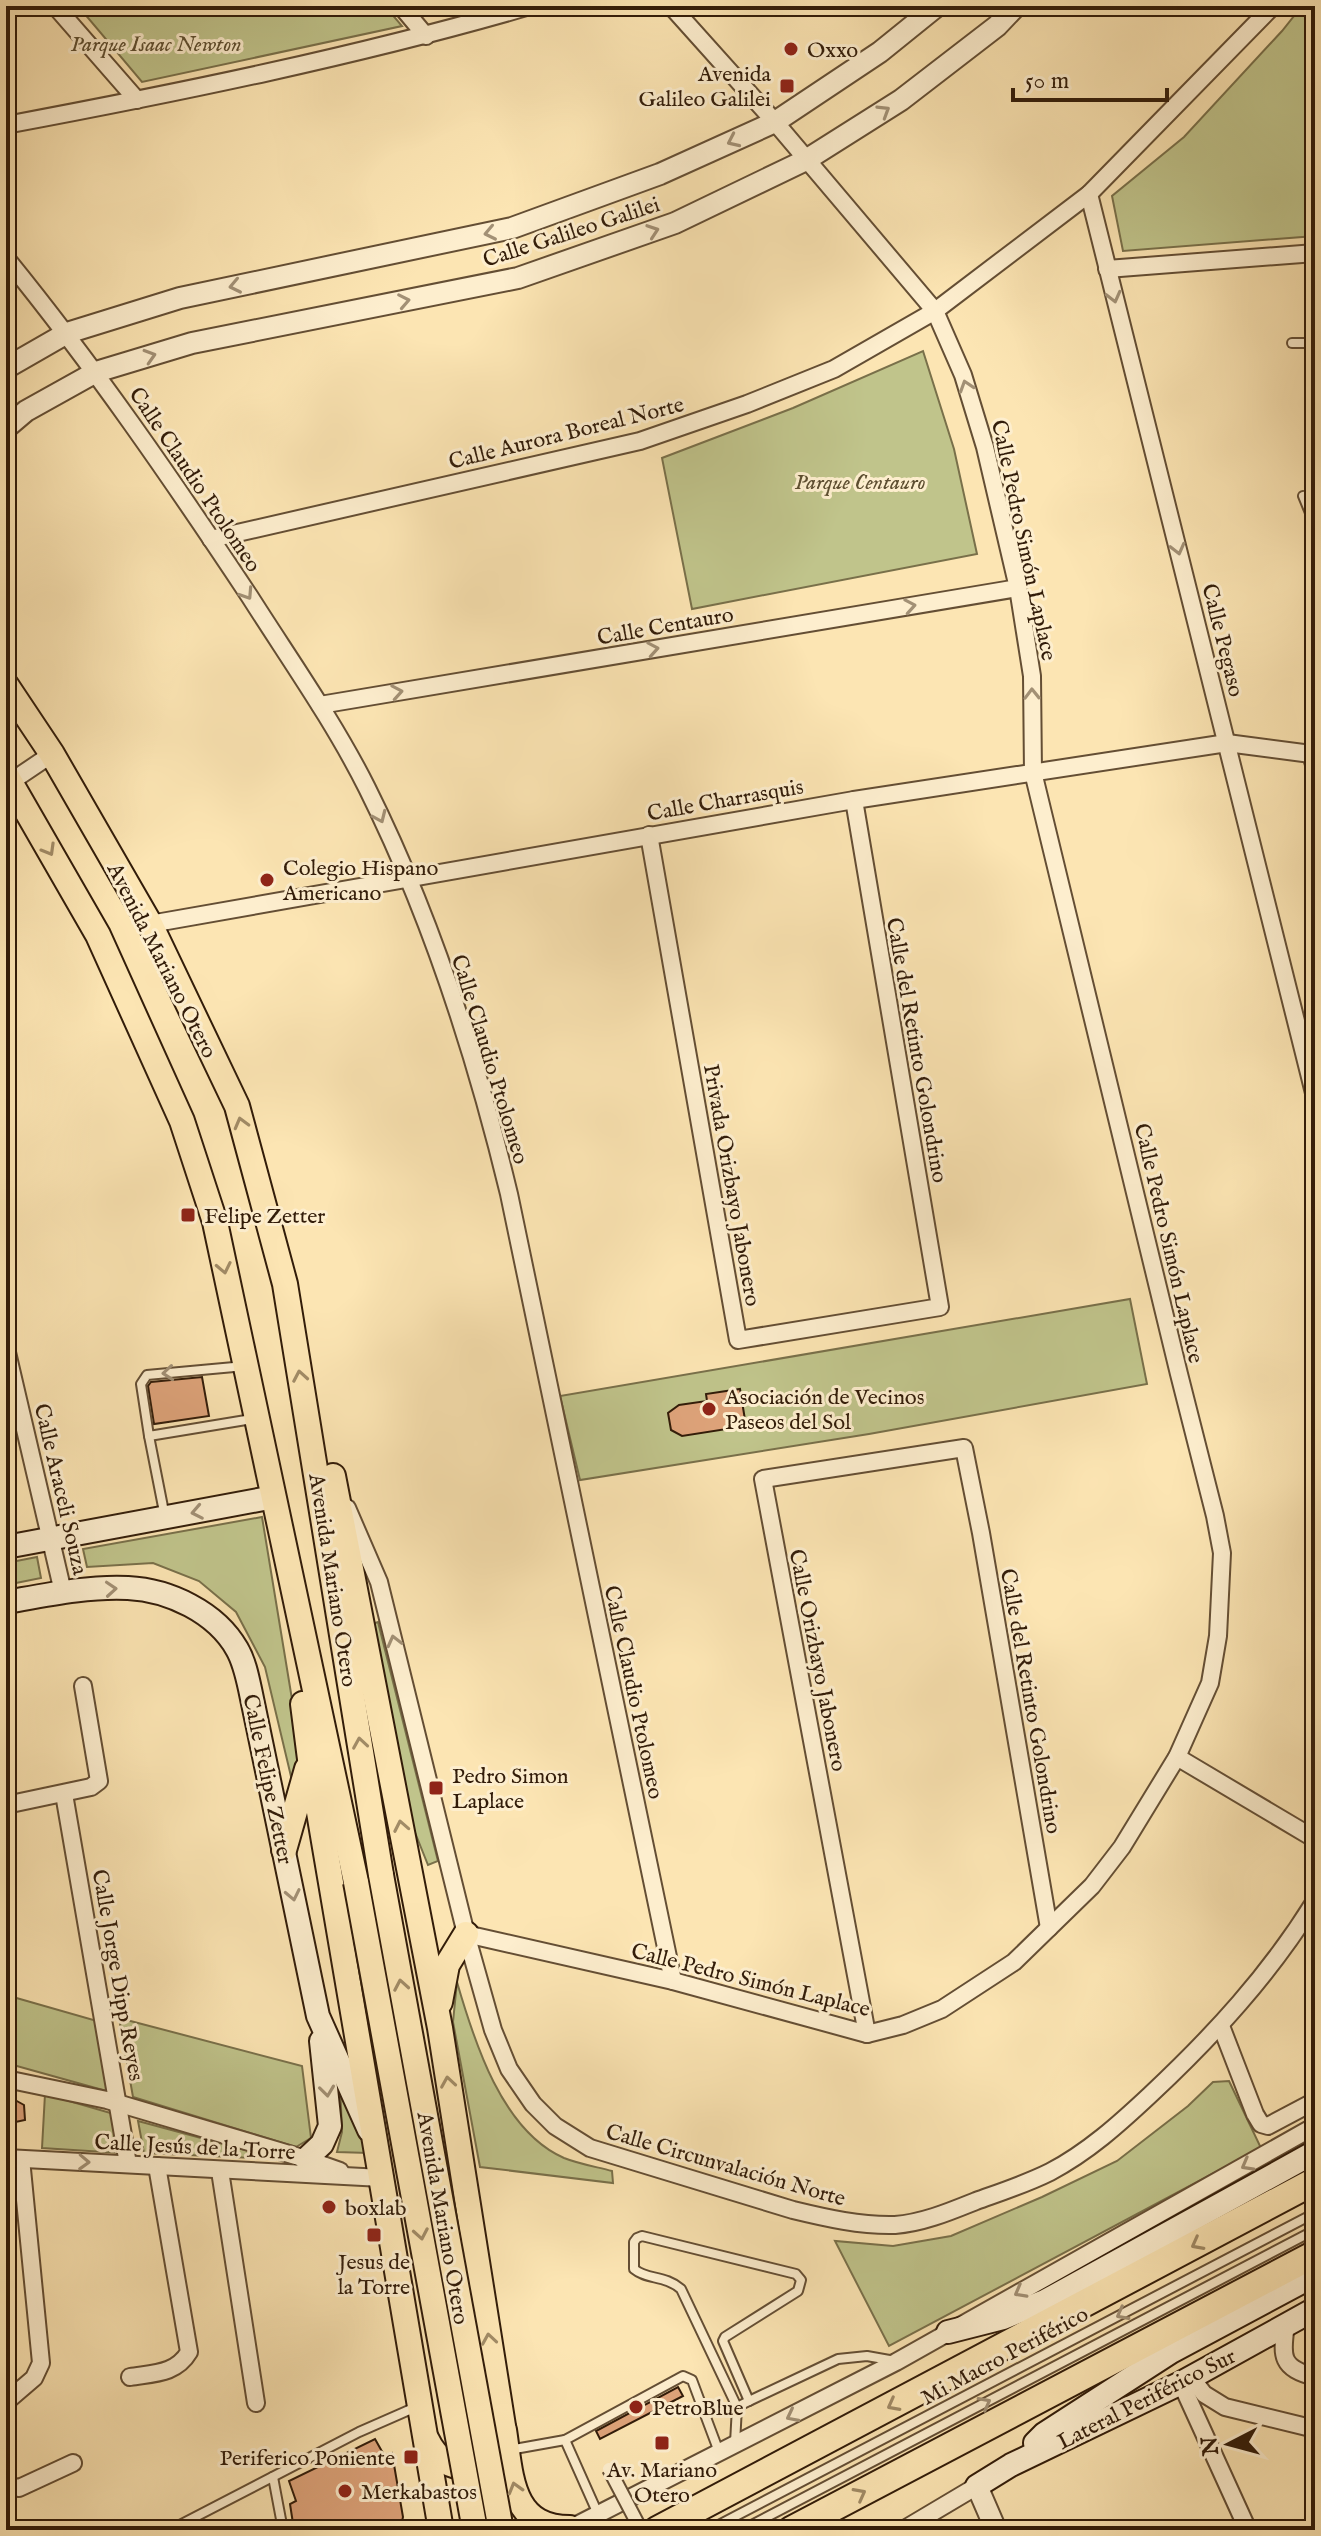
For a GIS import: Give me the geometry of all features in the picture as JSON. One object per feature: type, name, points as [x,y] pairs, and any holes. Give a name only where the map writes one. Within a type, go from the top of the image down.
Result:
[{"type":"highway","points":[[657,2530],[1315,2181]]},
{"type":"highway","points":[[791,2530],[1315,2254]]},
{"type":"main road","name":"Avenida Mariano Otero","points":[[6,685],[52,754],[150,924],[237,1106],[285,1284],[381,1875],[501,2530]]},
{"type":"main road","name":"Avenida Mariano Otero","points":[[7,781],[98,935],[182,1121],[215,1222],[356,1882],[475,2530]]},
{"type":"main road","points":[[307,1413],[333,1476],[440,2028],[514,2490],[523,2508],[538,2521],[568,2529]]},
{"type":"main road","points":[[6,1547],[274,1497]]},
{"type":"main road","points":[[288,1573],[310,1759],[441,2530]]},
{"type":"main road","name":"Calle Felipe Zetter","points":[[6,1602],[110,1588],[150,1590],[185,1603],[207,1617],[236,1648],[245,1666],[318,2016],[378,2149]]},
{"type":"main road","points":[[284,1850],[310,1759]]},
{"type":"main road","points":[[440,2028],[441,1990],[447,1965],[466,1934]]},
{"type":"main road","points":[[306,2159],[322,2144],[330,2126],[318,2016]]},
{"type":"main road","points":[[948,2332],[1003,2318],[1045,2301],[1315,2152]]},
{"type":"main road","points":[[1011,2465],[1044,2434],[1171,2352],[1315,2275]]},
{"type":"main road","name":"Lateral Periférico Sur","points":[[977,2486],[1011,2465],[1186,2380],[1315,2309]]},
{"type":"main road","points":[[427,2440],[444,2462],[463,2467],[482,2463],[498,2448],[502,2437],[501,2416]]},
{"type":"street","points":[[55,6],[137,100]]},
{"type":"street","points":[[401,6],[426,36]]},
{"type":"street","points":[[6,125],[137,100],[426,36],[530,6]]},
{"type":"street","name":"Calle Pedro Simón Laplace","points":[[466,1934],[673,1981],[867,2034],[903,2025],[942,2009],[1014,1962],[1092,1886],[1122,1847],[1177,1757],[1210,1683],[1219,1623],[1222,1553],[1215,1516],[1033,772],[1032,676],[1018,588],[985,447],[963,375],[935,311],[775,122],[671,6]]},
{"type":"street","name":"Calle Galileo Galilei","points":[[6,368],[67,333],[180,298],[512,228],[660,174],[775,122],[880,52],[937,6]]},
{"type":"street","name":"Calle Galileo Galilei","points":[[6,428],[26,411],[96,372],[192,343],[518,278],[675,223],[806,160],[901,100],[997,26],[1016,6]]},
{"type":"street","name":"Calle Aurora Boreal Norte","points":[[211,539],[640,441],[747,404],[834,369],[935,311],[1089,194],[1273,6]]},
{"type":"street","name":"Calle Pegaso","points":[[1089,194],[1315,1097]]},
{"type":"street","points":[[1107,269],[1315,253]]},
{"type":"street","name":"Calle Claudio Ptolomeo","points":[[6,258],[96,372],[320,705],[367,788],[444,973],[472,1057],[506,1178],[673,1981]]},
{"type":"street","name":"Calle Centauro","points":[[320,705],[1018,588]]},
{"type":"street","name":"Calle Charrasquis","points":[[150,924],[854,800],[1227,743],[1314,754]]},
{"type":"street","points":[[7,781],[52,754]]},
{"type":"street","name":"Calle del Retinto Golondrino","points":[[854,800],[940,1307]]},
{"type":"street","name":"Privada Orizbayo Jabonero","points":[[649,835],[738,1340],[940,1307]]},
{"type":"street","name":"Calle Araceli Souza","points":[[6,1348],[63,1592]]},
{"type":"street","name":"Calle del Retinto Golondrino","points":[[950,1451],[964,1448],[1049,1928]]},
{"type":"street","name":"Calle Orizbayo Jabonero","points":[[867,2034],[763,1479],[950,1451]]},
{"type":"street","name":"Calle Circunvalación Norte","points":[[333,1476],[379,1582],[466,1934],[493,2030],[509,2069],[533,2104],[555,2126],[590,2148],[793,2210],[850,2222],[897,2225],[921,2220],[1016,2187],[1051,2171],[1084,2152],[1120,2124],[1221,2026],[1252,1990],[1315,1901]]},
{"type":"street","points":[[6,1805],[64,1794],[91,1787],[99,1781],[83,1686]]},
{"type":"street","points":[[1177,1757],[1315,1839]]},
{"type":"street","name":"Calle Jorge Dipp Reyes","points":[[64,1794],[128,2164]]},
{"type":"street","points":[[1221,2026],[1261,2124],[1268,2126],[1315,2101]]},
{"type":"street","points":[[6,2079],[119,2104],[355,2176]]},
{"type":"street","points":[[568,2529],[896,2362],[1315,2126]]},
{"type":"street","points":[[6,2402],[34,2378],[41,2363],[14,2158]]},
{"type":"street","name":"Calle Jesús de la Torre","points":[[14,2158],[382,2178]]},
{"type":"street","points":[[130,2377],[166,2371],[181,2364],[189,2352],[157,2166]]},
{"type":"street","points":[[220,2171],[256,2403]]},
{"type":"street","points":[[1286,2325],[1283,2345],[1285,2360],[1294,2370],[1315,2377]]},
{"type":"street","points":[[1186,2380],[1225,2407],[1315,2429]]},
{"type":"street","points":[[1186,2380],[1248,2530]]},
{"type":"street","points":[[6,2485],[19,2488],[73,2463]]},
{"type":"street","points":[[609,2469],[641,2530]]},
{"type":"street","points":[[903,2530],[977,2486],[996,2530]]},
{"type":"lane","points":[[1292,343],[1315,343]]},
{"type":"lane","points":[[1303,496],[1315,525]]},
{"type":"lane","points":[[165,1518],[149,1436],[142,1378],[147,1375],[245,1366]]},
{"type":"lane","points":[[149,1436],[256,1418]]},
{"type":"lane","name":"Mi Macro Periférico","points":[[709,2530],[1315,2213]]},
{"type":"lane","name":"Mi Macro Periférico","points":[[742,2530],[1315,2230]]},
{"type":"lane","points":[[735,2445],[737,2407],[681,2289],[673,2282],[638,2274],[634,2269],[634,2242],[637,2238],[642,2236],[796,2274],[801,2280],[798,2291],[723,2341],[749,2401]]},
{"type":"lane","points":[[737,2407],[838,2359],[867,2356],[896,2362]]},
{"type":"lane","points":[[507,2450],[565,2440],[683,2376],[692,2380],[719,2453]]},
{"type":"lane","points":[[170,2530],[359,2432],[421,2405]]},
{"type":"lane","points":[[565,2440],[598,2514]]},
{"type":"lane","points":[[273,2477],[283,2530]]},
{"type":"green space","name":"Parque Isaac Newton","points":[[78,6],[385,6],[402,26],[142,82]]},
{"type":"green space","points":[[1302,6],[1315,6],[1315,236],[1123,251],[1112,196],[1184,137]]},
{"type":"green space","name":"Parque Centauro","points":[[923,351],[954,449],[977,554],[692,609],[662,458],[793,408]]},
{"type":"green space","points":[[1130,1299],[1147,1384],[869,1434],[580,1480],[560,1396]]},
{"type":"green space","points":[[262,1517],[303,1766],[294,1789],[265,1667],[236,1612],[199,1581],[153,1563],[87,1567],[83,1549]]},
{"type":"green space","points":[[37,1557],[41,1578],[6,1585],[6,1563]]},
{"type":"green space","points":[[378,1622],[438,1861],[428,1865],[414,1830],[372,1624]]},
{"type":"green space","points":[[457,1982],[482,2056],[507,2106],[542,2145],[564,2158],[612,2171],[613,2183],[480,2167],[453,2022]]},
{"type":"green space","points":[[6,1995],[97,2021],[110,2092],[6,2063]]},
{"type":"green space","points":[[119,2018],[302,2066],[311,2138],[296,2147],[133,2097]]},
{"type":"green space","points":[[1229,2081],[1261,2148],[889,2346],[835,2241],[893,2246],[951,2236],[1117,2161],[1188,2106],[1213,2082]]},
{"type":"green space","points":[[340,2082],[368,2153],[337,2152],[342,2132]]},
{"type":"green space","points":[[45,2094],[114,2114],[120,2153],[42,2148]]},
{"type":"green space","points":[[138,2121],[253,2152],[253,2158],[144,2153]]},
{"type":"building","points":[[202,1377],[209,1416],[154,1424],[148,1386],[151,1382]]},
{"type":"building","name":"Asociación de Vecinos Paseos del Sol","points":[[740,1389],[746,1426],[682,1436],[671,1430],[668,1413],[679,1405],[707,1401],[706,1394]]},
{"type":"building","points":[[6,2095],[24,2105],[25,2120],[6,2124]]},
{"type":"building","points":[[678,2387],[683,2396],[600,2439],[596,2431]]},
{"type":"building","name":"Merkabastos","points":[[375,2439],[384,2455],[392,2453],[403,2517],[400,2530],[294,2530],[290,2504],[296,2501],[289,2481]]},
{"type":"place","name":"Oxxo","points":[[791,49]]},
{"type":"place","name":"Avenida Galileo Galilei","points":[[787,86]]},
{"type":"place","name":"Colegio Hispano Americano","points":[[267,880]]},
{"type":"place","name":"Felipe Zetter","points":[[188,1215]]},
{"type":"place","name":"Asociación de Vecinos Paseos del Sol","points":[[709,1409]]},
{"type":"place","name":"Pedro Simon Laplace","points":[[436,1788]]},
{"type":"place","name":"boxlab","points":[[329,2207]]},
{"type":"place","name":"Jesus de la Torre","points":[[374,2235]]},
{"type":"place","name":"PetroBlue","points":[[636,2407]]},
{"type":"place","name":"Av. Mariano Otero","points":[[662,2443]]},
{"type":"place","name":"Periferico Poniente","points":[[411,2457]]},
{"type":"place","name":"Merkabastos","points":[[345,2491]]}]
